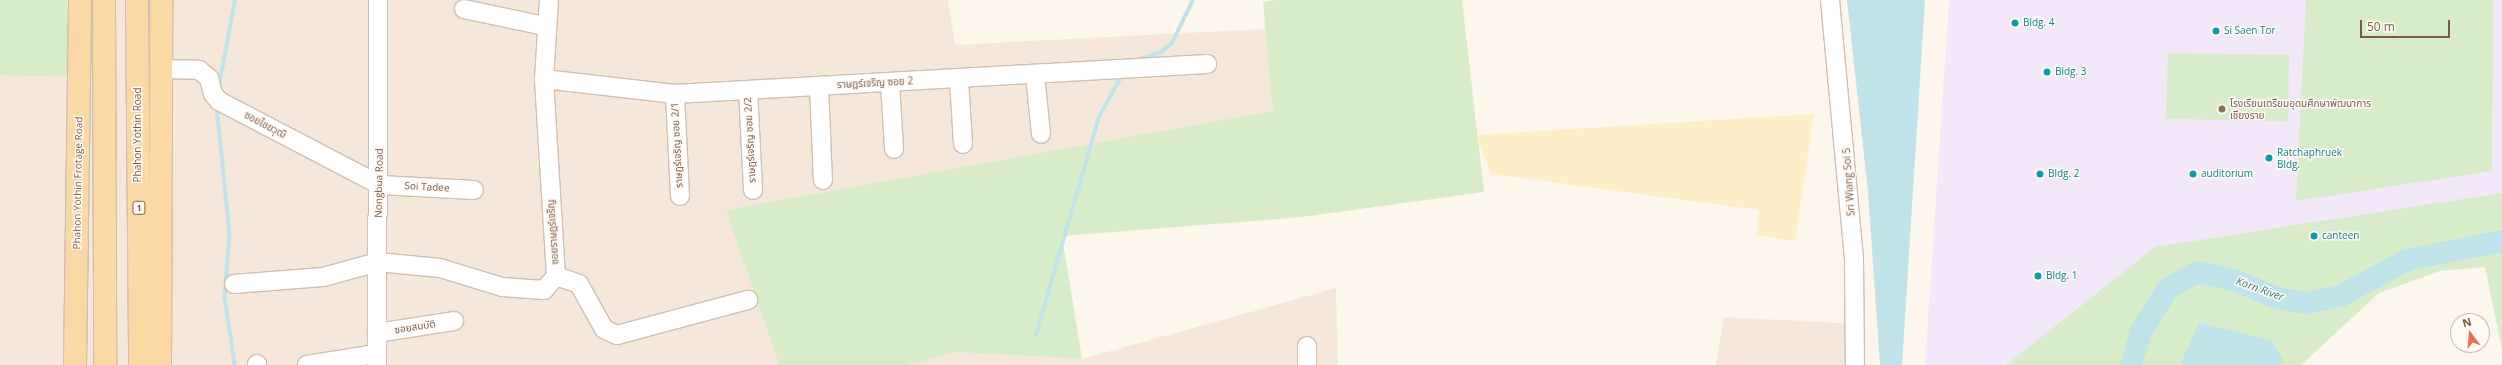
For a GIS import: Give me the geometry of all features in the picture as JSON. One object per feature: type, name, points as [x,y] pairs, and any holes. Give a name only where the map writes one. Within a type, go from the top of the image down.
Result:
[{"type":"main road","name":"Phahon Yothin Frotage Road","points":[[75,365],[80,0]]},
{"type":"main road","points":[[104,0],[103,177],[105,365]]},
{"type":"main road","name":"Phahon Yothin Road","points":[[137,0],[140,365]]},
{"type":"main road","name":"1","points":[[160,365],[161,0]]},
{"type":"main road","points":[[138,51],[160,102]]},
{"type":"main road","points":[[79,117],[103,177]]},
{"type":"street","name":"Nongbua Road","points":[[376,360],[380,185],[378,0]]},
{"type":"street","name":"ซอยราษฎร์เจริญ","points":[[378,262],[440,268],[502,287],[544,290],[556,276],[544,79],[545,26],[549,0]]},
{"type":"street","name":"Sri Wiang Soi 5","points":[[1830,0],[1853,251],[1855,365]]},
{"type":"street","points":[[464,9],[545,26]]},
{"type":"street","name":"ราษฎร์เจริญ ซอย 2","points":[[544,79],[675,94],[1035,75],[1207,64]]},
{"type":"street","name":"ซอยไชยวุฒิ","points":[[160,69],[199,70],[209,78],[213,94],[219,100],[380,185]]},
{"type":"street","points":[[1035,75],[1041,134]]},
{"type":"street","points":[[959,79],[963,144]]},
{"type":"street","points":[[890,83],[894,149]]},
{"type":"street","points":[[819,86],[823,180]]},
{"type":"street","name":"ราษฎร์เจริญ ซอย 2/2","points":[[748,90],[753,190]]},
{"type":"street","name":"ราษฎร์เจริญ ซอย 2/1","points":[[675,94],[680,196]]},
{"type":"street","name":"Soi Tadee","points":[[380,185],[474,190]]},
{"type":"street","points":[[234,284],[322,277],[378,262]]},
{"type":"street","points":[[556,276],[579,284],[604,329],[617,335],[748,300]]},
{"type":"street","name":"ซอยสมบัติ","points":[[377,333],[454,321]]},
{"type":"street","points":[[1307,346],[1307,365]]},
{"type":"street","points":[[307,365],[376,360]]},
{"type":"shaded area","points":[[0,0],[948,0],[955,45],[1281,28],[1289,107],[1077,163],[726,210],[779,365],[0,365]]},
{"type":"shaded area","name":"โรงเรียนเตรียมอุดมศึกษาพัฒนาการ เชียงราย","points":[[1949,0],[2502,0],[2502,219],[2117,365],[1925,365]]},
{"type":"shaded area","points":[[1336,288],[1338,365],[910,365],[957,352],[1082,359]]},
{"type":"shaded area","points":[[1724,317],[1857,324],[1855,365],[1716,365]]},
{"type":"green space","points":[[0,0],[74,0],[71,77],[0,75]]},
{"type":"green space","points":[[1276,0],[1462,0],[1484,192],[1302,217],[1062,236],[1082,359],[957,352],[910,365],[779,365],[726,210],[1273,111],[1263,2]]},
{"type":"green space","points":[[2306,0],[2493,0],[2492,171],[2296,201]]},
{"type":"green space","points":[[2168,53],[2289,55],[2288,121],[2166,119]]},
{"type":"green space","points":[[2502,193],[2502,350],[2485,267],[2440,271],[2379,293],[2301,365],[2006,365],[2155,247]]},
{"type":"sand","points":[[1814,114],[1795,241],[1756,235],[1759,210],[1491,174],[1476,135]]},
{"type":"water","points":[[1847,0],[1925,0],[1902,365],[1880,365],[1868,192]]},
{"type":"water","points":[[2199,323],[2271,340],[2283,360],[2279,365],[2180,365]]},
{"type":"waterway","points":[[219,86],[235,0]]},
{"type":"waterway","points":[[1138,60],[1161,52],[1172,43],[1193,0]]},
{"type":"waterway","points":[[1036,335],[1099,117],[1120,79]]},
{"type":"waterway","points":[[217,106],[230,234],[225,297],[235,365]]},
{"type":"waterway","name":"Korn River","points":[[2131,365],[2141,332],[2167,289],[2198,272],[2234,280],[2274,297],[2306,303],[2340,296],[2407,260],[2502,241]]},
{"type":"place","name":"Bldg. 4","points":[[2015,23]]},
{"type":"place","name":"Si Saen Tor","points":[[2216,31]]},
{"type":"place","name":"Bldg. 3","points":[[2047,72]]},
{"type":"place","name":"โรงเรียนเตรียมอุดมศึกษาพัฒนาการ เชียงราย","points":[[2222,109]]},
{"type":"place","name":"Ratchaphruek Bldg.","points":[[2269,158]]},
{"type":"place","name":"Bldg. 2","points":[[2040,174]]},
{"type":"place","name":"auditorium","points":[[2193,174]]},
{"type":"place","name":"canteen","points":[[2314,236]]},
{"type":"place","name":"Bldg. 1","points":[[2038,276]]}]
